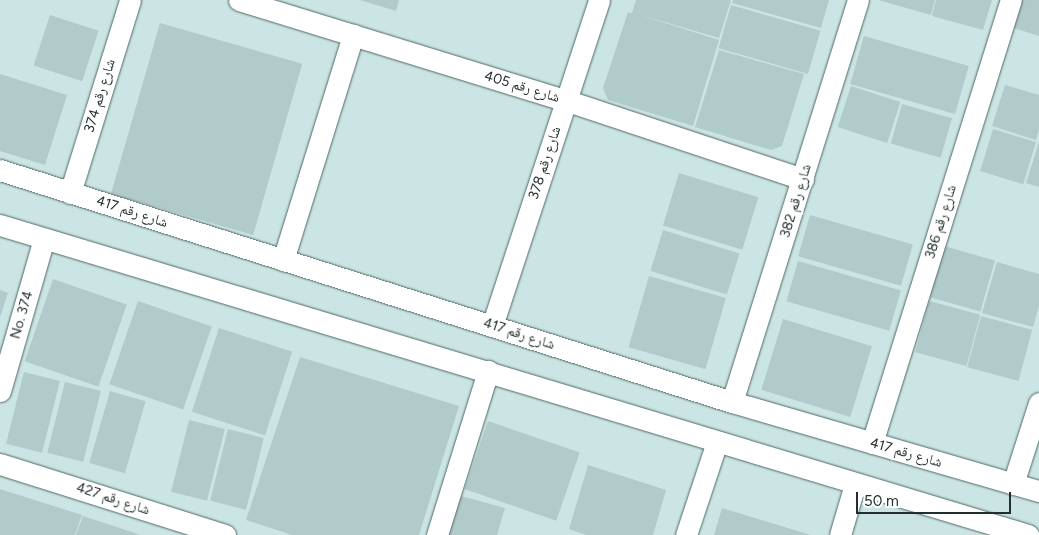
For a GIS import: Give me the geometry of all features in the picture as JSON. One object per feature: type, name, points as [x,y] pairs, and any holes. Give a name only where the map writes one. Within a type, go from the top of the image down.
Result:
[{"type":"street","name":"شارع رقم 374","points":[[70,193],[130,0]]},
{"type":"street","name":"شارع رقم 405","points":[[240,0],[566,100],[803,178]]},
{"type":"street","name":"شارع رقم 378","points":[[492,326],[599,0]]},
{"type":"street","name":"شارع رقم 382","points":[[732,402],[858,0]]},
{"type":"street","name":"شارع رقم 386","points":[[872,444],[1011,0]]},
{"type":"street","points":[[283,260],[353,35]]},
{"type":"street","name":"شارع رقم 417","points":[[0,170],[732,402],[1039,491]]},
{"type":"street","points":[[0,225],[488,371],[855,484],[993,530],[1028,535]]},
{"type":"street","name":"No. 374","points":[[0,391],[44,239]]},
{"type":"street","points":[[437,535],[488,371]]},
{"type":"street","points":[[1013,484],[1039,403]]},
{"type":"street","points":[[686,535],[716,442]]},
{"type":"street","name":"شارع رقم 427","points":[[0,464],[192,530],[225,535]]},
{"type":"street","points":[[840,535],[855,484]]},
{"type":"building","points":[[360,0],[399,0],[396,11]]},
{"type":"building","points":[[636,0],[731,0],[719,38],[637,14],[719,40],[693,126],[608,100],[603,88],[628,12],[632,13]]},
{"type":"building","points":[[733,0],[829,0],[821,28],[732,3]]},
{"type":"building","points":[[878,0],[935,0],[931,15]]},
{"type":"building","points":[[936,0],[992,0],[983,30],[932,16]]},
{"type":"building","points":[[1022,0],[1039,0],[1039,36],[1014,28]]},
{"type":"building","points":[[731,5],[820,31],[808,74],[719,48]]},
{"type":"building","points":[[50,15],[99,31],[82,81],[34,65]]},
{"type":"building","points":[[160,23],[302,64],[253,235],[111,194]]},
{"type":"building","points":[[864,36],[969,66],[955,114],[850,84]]},
{"type":"building","points":[[719,50],[804,74],[782,146],[771,150],[695,127]]},
{"type":"building","points":[[0,74],[67,95],[45,165],[0,151]]},
{"type":"building","points":[[1005,85],[1039,95],[1039,129],[1036,140],[992,126]]},
{"type":"building","points":[[851,86],[900,102],[887,143],[838,127]]},
{"type":"building","points":[[902,104],[952,118],[941,158],[891,143]]},
{"type":"building","points":[[993,129],[1036,142],[1023,184],[980,171]]},
{"type":"building","points":[[1039,142],[1039,187],[1026,183]]},
{"type":"building","points":[[679,173],[758,197],[742,250],[663,226]]},
{"type":"building","points":[[810,215],[913,244],[901,286],[798,256]]},
{"type":"building","points":[[663,230],[740,253],[727,295],[650,271]]},
{"type":"building","points":[[944,246],[995,261],[980,312],[929,297]]},
{"type":"building","points":[[798,261],[901,290],[889,331],[786,301]]},
{"type":"building","points":[[997,262],[1039,274],[1039,306],[1033,327],[982,313]]},
{"type":"building","points":[[649,276],[726,298],[706,369],[629,347]]},
{"type":"building","points":[[53,279],[127,304],[98,387],[25,361]]},
{"type":"building","points":[[0,290],[8,293],[0,317]]},
{"type":"building","points":[[138,301],[212,326],[183,410],[109,384]]},
{"type":"building","points":[[929,301],[980,315],[966,366],[915,352]]},
{"type":"building","points":[[981,316],[1032,330],[1018,381],[967,367]]},
{"type":"building","points":[[783,319],[872,346],[850,417],[761,390]]},
{"type":"building","points":[[219,328],[292,352],[265,435],[192,412]]},
{"type":"building","points":[[300,357],[459,406],[419,535],[292,535],[246,520]]},
{"type":"building","points":[[24,372],[60,381],[42,453],[6,444]]},
{"type":"building","points":[[65,382],[101,391],[83,462],[47,453]]},
{"type":"building","points":[[110,391],[146,401],[125,473],[89,463]]},
{"type":"building","points":[[189,420],[225,429],[207,501],[171,492]]},
{"type":"building","points":[[488,421],[580,453],[556,521],[465,489]]},
{"type":"building","points":[[228,429],[264,438],[246,510],[210,501]]},
{"type":"building","points":[[588,465],[666,490],[653,535],[586,535],[569,529]]},
{"type":"building","points":[[0,489],[82,515],[75,535],[0,535]]},
{"type":"building","points":[[461,496],[505,508],[497,535],[448,535]]},
{"type":"building","points":[[722,508],[811,535],[714,535]]},
{"type":"building","points":[[83,516],[141,535],[76,535]]}]
